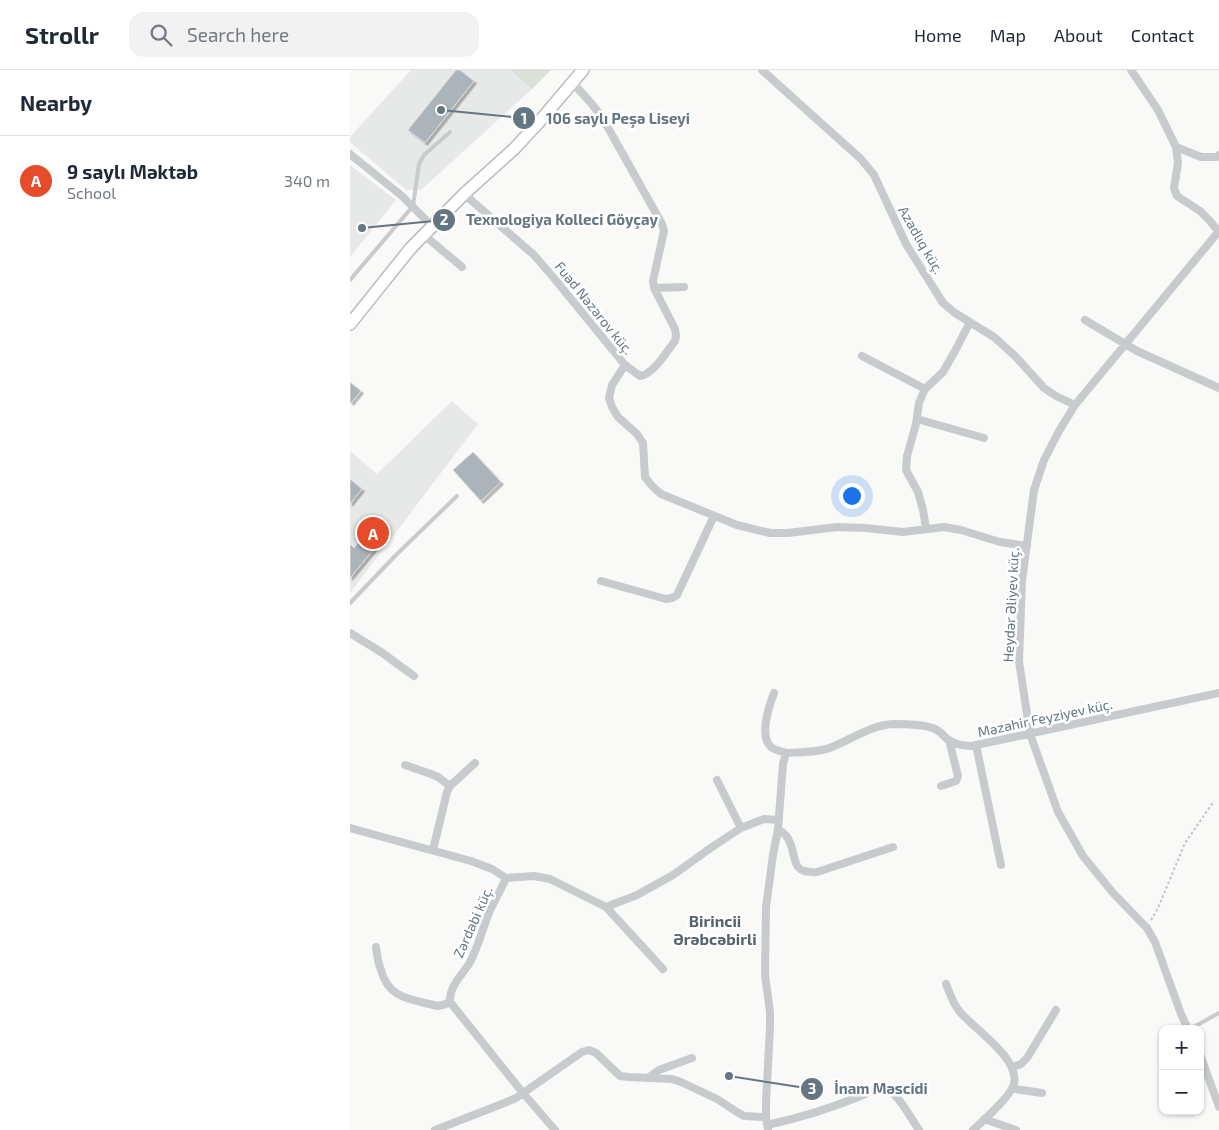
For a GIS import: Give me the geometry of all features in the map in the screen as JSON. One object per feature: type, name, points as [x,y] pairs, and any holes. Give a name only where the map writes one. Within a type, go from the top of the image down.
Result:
[{"type":"main road","points":[[350,324],[379,286],[428,230],[464,194],[514,149],[583,70]]},
{"type":"street","name":"Azadlıq küç.","points":[[762,70],[861,159],[874,175],[906,244],[943,303],[955,313],[994,337],[1015,356],[1044,388],[1075,405]]},
{"type":"street","points":[[1130,70],[1158,110],[1176,147],[1178,163],[1174,188],[1177,196],[1200,212],[1218,231]]},
{"type":"street","points":[[573,83],[602,117],[662,224],[664,231],[653,280],[654,288],[675,329],[675,341],[646,375],[640,376],[625,365]]},
{"type":"street","points":[[1176,147],[1201,157],[1217,157],[1219,155]]},
{"type":"street","points":[[350,154],[413,206],[428,230],[462,267]]},
{"type":"street","name":"Fuad Nəzərov küç.","points":[[464,194],[534,255],[625,365],[612,385],[609,398],[618,417],[637,434],[643,443],[645,476],[661,494],[737,526],[770,533],[788,533],[837,527],[903,532],[944,527],[961,530],[1000,542],[1027,546]]},
{"type":"street","name":"Heydər Əliyev küç.","points":[[1187,1025],[1181,1014],[1155,942],[1147,928],[1113,893],[1083,856],[1058,812],[1030,734],[1019,661],[1022,581],[1034,490],[1044,460],[1059,432],[1075,405],[1218,231]]},
{"type":"street","points":[[654,288],[684,287]]},
{"type":"street","points":[[1085,320],[1137,351],[1219,388]]},
{"type":"street","points":[[926,529],[918,492],[906,470],[907,456],[913,438],[919,403],[925,390],[942,372],[970,322]]},
{"type":"street","points":[[862,356],[925,390]]},
{"type":"street","points":[[917,419],[984,438]]},
{"type":"street","points":[[601,581],[666,599],[672,598],[677,595],[714,516]]},
{"type":"street","points":[[350,633],[414,676]]},
{"type":"street","points":[[774,693],[767,711],[765,728],[768,742],[772,748],[786,753],[782,764],[778,829],[766,907],[764,975],[770,1012],[766,1117],[768,1128],[832,1108],[880,1088],[889,1090],[897,1097],[919,1130]]},
{"type":"street","name":"Məzahir Feyziyev küç.","points":[[786,753],[830,748],[869,730],[888,724],[927,726],[937,730],[949,740],[959,745],[976,746],[1219,693]]},
{"type":"street","points":[[941,786],[956,781],[958,776],[949,740]]},
{"type":"street","points":[[976,746],[1001,865]]},
{"type":"street","points":[[433,850],[450,786],[475,763]]},
{"type":"street","points":[[405,765],[438,777],[450,786]]},
{"type":"street","points":[[717,780],[741,828]]},
{"type":"street","points":[[606,907],[637,895],[673,876],[741,828],[764,819],[779,820]]},
{"type":"street","points":[[778,829],[787,838],[796,864],[800,870],[807,873],[816,872],[893,847]]},
{"type":"street","name":"Zərdabi küç.","points":[[351,830],[478,863],[506,878],[489,912],[477,947],[454,986],[450,1002]]},
{"type":"street","points":[[506,878],[534,876],[550,879],[606,907],[663,969]]},
{"type":"street","points":[[376,947],[386,985],[394,993],[401,996],[437,1006],[450,1002],[555,1130]]},
{"type":"street","points":[[946,984],[960,1012],[992,1041],[1004,1055],[1012,1067],[1014,1077],[1014,1086],[973,1130]]},
{"type":"street","points":[[1012,1067],[1021,1064],[1027,1058],[1056,1010]]},
{"type":"street","points":[[435,1130],[516,1098],[582,1052],[589,1050],[620,1076],[672,1079],[717,1099],[744,1116],[766,1117]]},
{"type":"street","points":[[648,1078],[659,1070],[692,1058]]},
{"type":"street","points":[[1204,1065],[1219,1107]]},
{"type":"street","points":[[1016,1089],[1042,1093]]},
{"type":"street","points":[[984,1119],[1016,1130]]},
{"type":"lane","points":[[350,280],[413,206],[419,164],[424,155],[450,132]]},
{"type":"lane","points":[[350,603],[457,496]]},
{"type":"lane","points":[[1197,1025],[1219,1014]]},
{"type":"path","points":[[1147,928],[1158,908],[1185,843],[1214,801]]},
{"type":"shaded area","points":[[411,70],[510,70],[532,89],[421,190],[406,190],[350,142],[350,137]]},
{"type":"shaded area","points":[[510,70],[551,70],[532,89]]},
{"type":"shaded area","points":[[350,165],[396,200],[350,257]]},
{"type":"shaded area","points":[[452,401],[478,424],[350,593],[350,451],[377,474]]},
{"type":"building","points":[[456,70],[460,70],[474,81],[425,143],[408,130]]},
{"type":"building","points":[[350,382],[361,391],[351,403],[350,402]]},
{"type":"building","points":[[473,452],[501,482],[481,501],[453,470]]},
{"type":"building","points":[[350,479],[362,489],[350,504]]},
{"type":"building","points":[[372,526],[384,537],[350,578],[350,544],[354,548]]},
{"type":"place","name":"106 saylı Peşə Liseyi","points":[[441,110]]},
{"type":"place","name":"Texnologiya Kolleci Göyçay","points":[[362,228]]},
{"type":"place","name":"9 saylı Məktəb","points":[[373,533]]},
{"type":"place","name":"İnam Məscidi","points":[[729,1076]]},
{"type":"district","name":"Birincii Ərəbcəbirli","points":[[715,930]]}]
